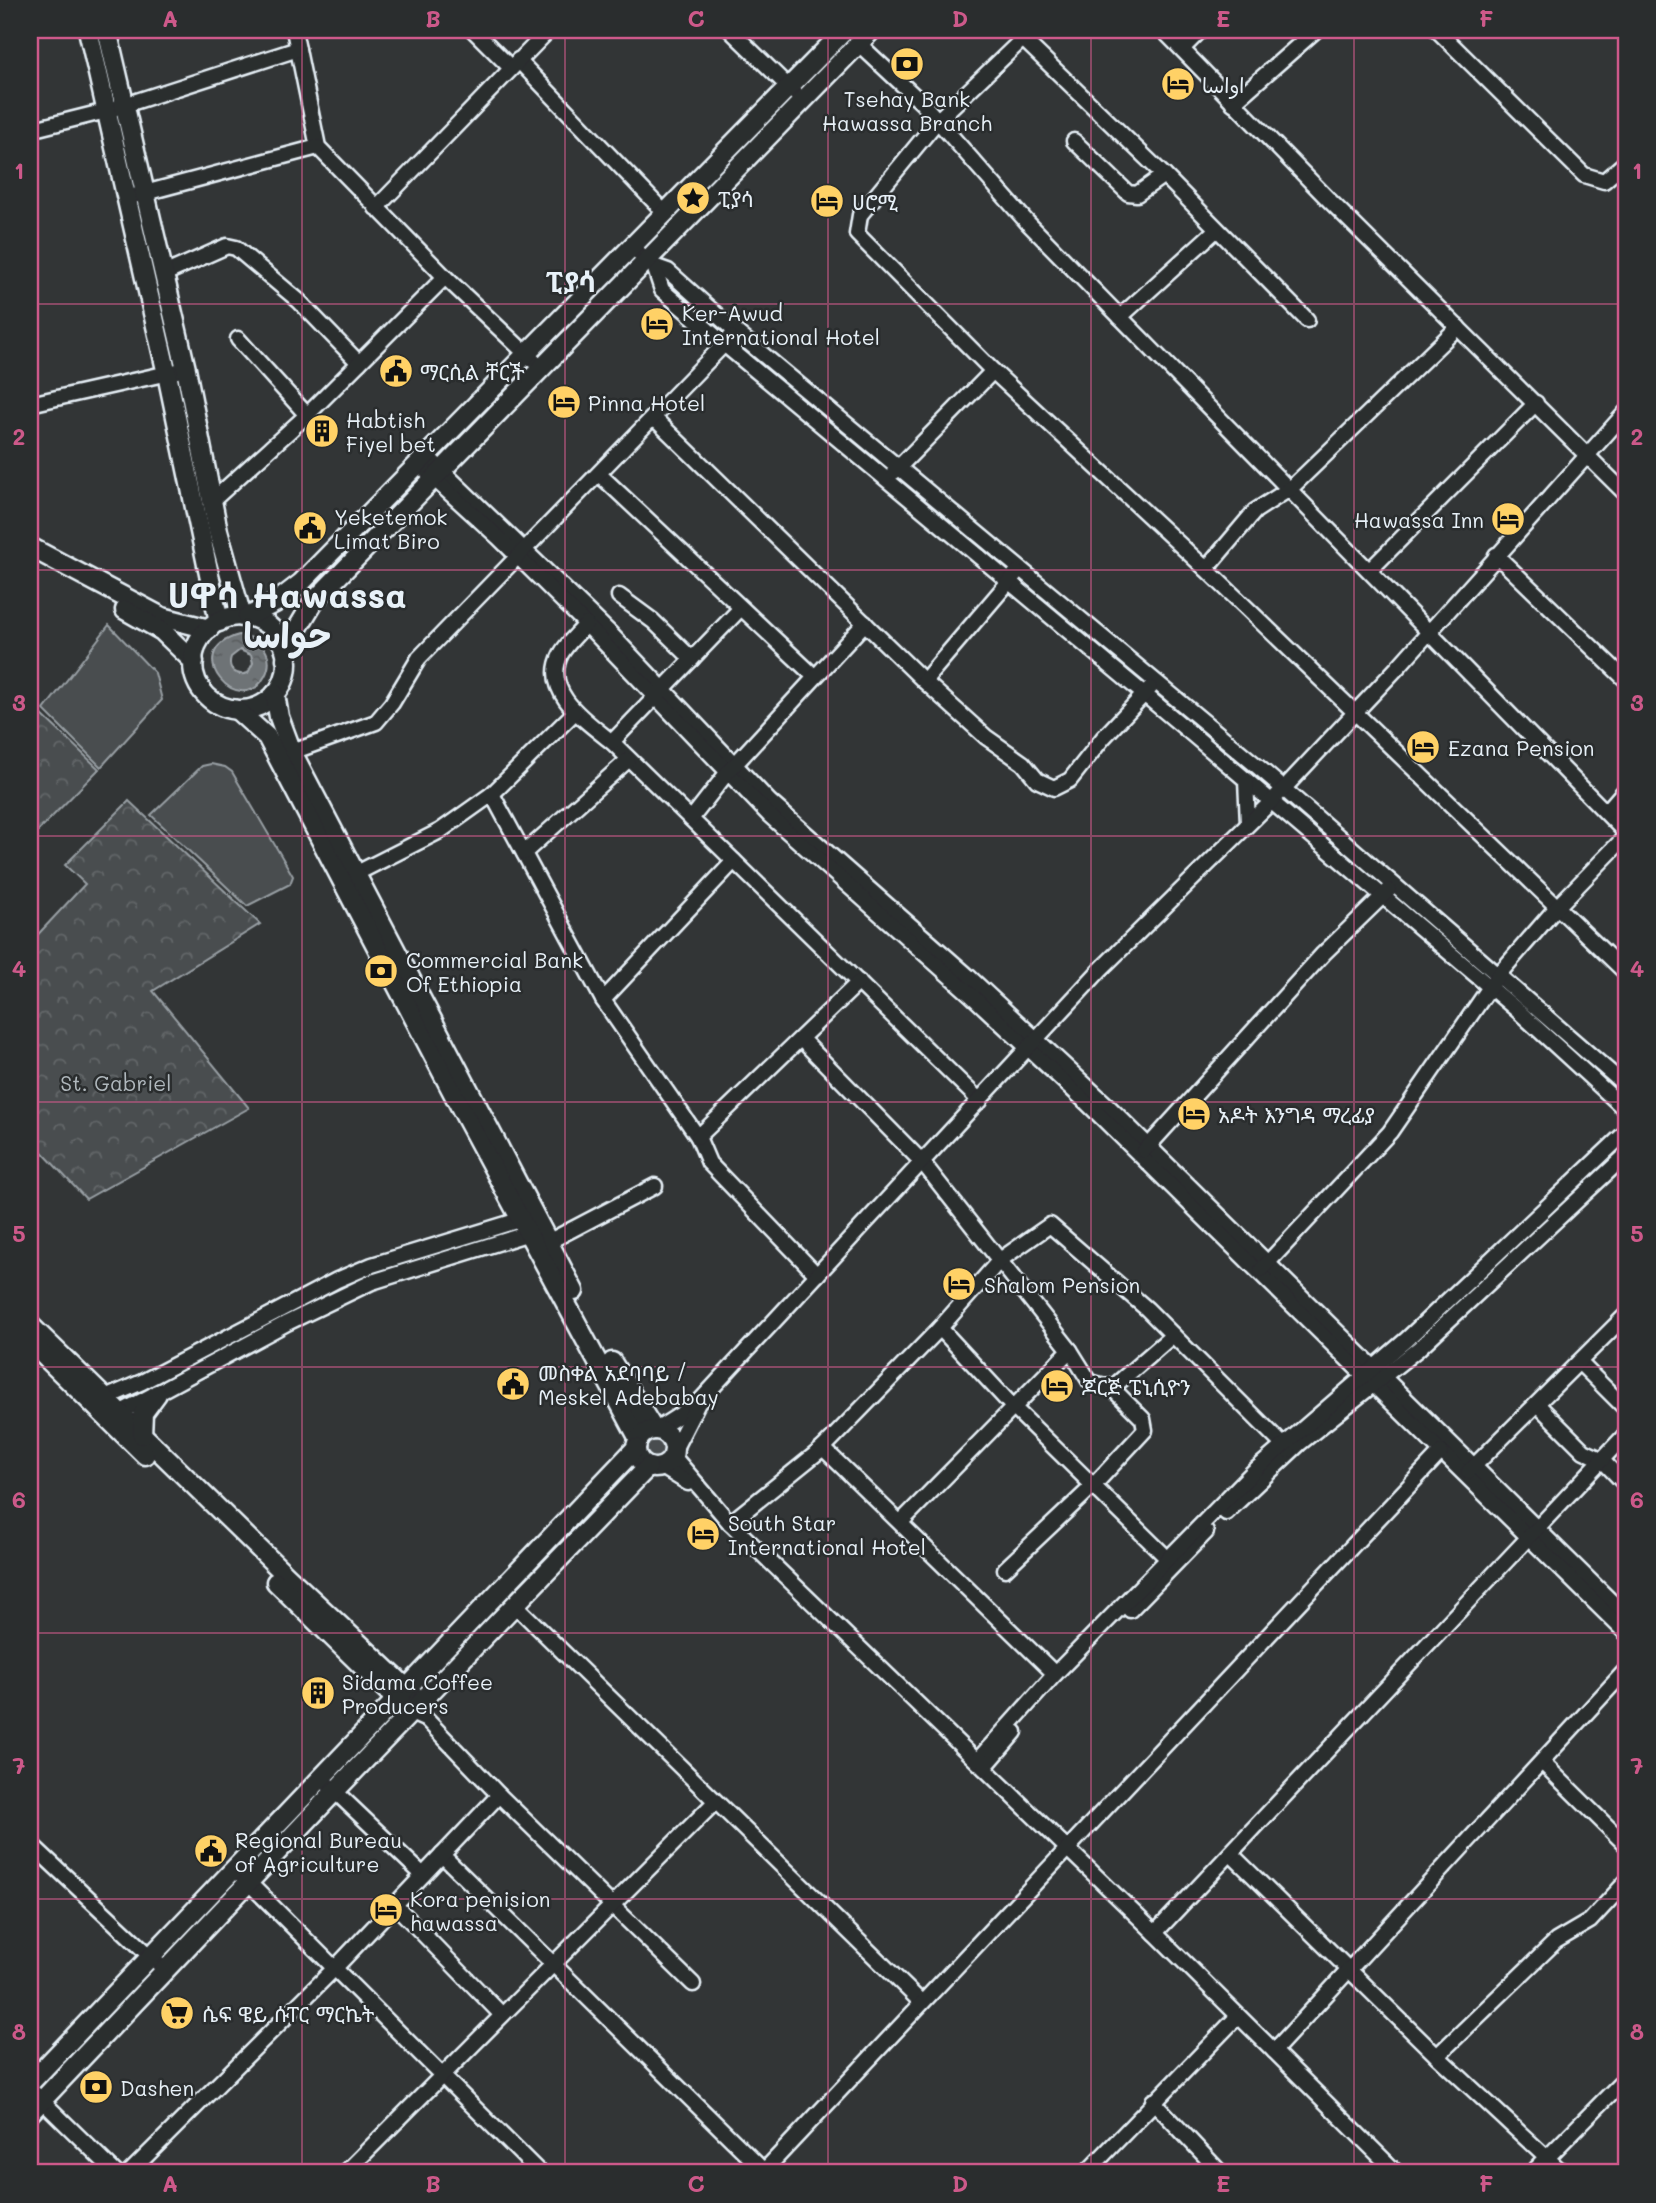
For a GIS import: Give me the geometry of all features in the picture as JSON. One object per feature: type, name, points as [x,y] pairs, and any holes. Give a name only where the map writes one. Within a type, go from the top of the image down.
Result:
[{"type":"main road","points":[[88,30],[167,374],[214,625]]},
{"type":"main road","points":[[107,30],[186,369],[212,501],[232,584],[245,617]]},
{"type":"main road","points":[[30,547],[162,617],[214,625],[245,617],[275,603],[301,583],[845,30]]},
{"type":"main road","points":[[214,625],[198,644],[194,662],[196,680],[205,695],[220,706],[237,710],[258,707],[275,694],[284,678],[286,659],[296,631],[314,601],[541,368],[650,263],[802,100],[872,30]]},
{"type":"main road","points":[[30,558],[162,631],[194,662]]},
{"type":"main road","points":[[232,584],[251,602],[275,603]]},
{"type":"main road","points":[[245,617],[264,623],[277,635],[286,659]]},
{"type":"main road","points":[[275,694],[279,717],[292,752],[535,1228]]},
{"type":"main road","points":[[237,710],[267,737],[535,1228],[625,1387],[646,1437],[640,1461],[664,1460]]},
{"type":"main road","points":[[30,1325],[115,1416],[402,1694]]},
{"type":"main road","points":[[30,1342],[99,1400]]},
{"type":"main road","points":[[142,1435],[143,1413],[157,1394]]},
{"type":"main road","points":[[115,1416],[142,1435],[420,1712]]},
{"type":"main road","points":[[30,2083],[150,1954],[646,1437],[670,1437],[664,1460],[516,1606],[420,1712],[335,1791],[166,1971],[34,2101]]},
{"type":"street","points":[[294,30],[318,148],[445,277],[541,368]]},
{"type":"street","points":[[473,30],[514,63],[665,213]]},
{"type":"street","points":[[376,208],[549,30]]},
{"type":"street","points":[[730,30],[802,100]]},
{"type":"street","points":[[1163,30],[1626,494]]},
{"type":"street","points":[[1182,49],[1201,30]]},
{"type":"street","points":[[1233,103],[1316,30]]},
{"type":"street","points":[[1437,30],[1584,175],[1604,181],[1626,162]]},
{"type":"street","points":[[1307,320],[1216,230],[1028,34],[938,120],[860,215],[858,234],[993,371],[1206,569],[1626,973]]},
{"type":"street","points":[[859,44],[938,120],[1017,211],[1291,488],[1626,835],[1557,907],[1499,974],[1390,1132],[1262,1269]]},
{"type":"street","points":[[30,130],[106,111],[298,49]]},
{"type":"street","points":[[1074,141],[1128,193],[1137,194],[1164,174]]},
{"type":"street","points":[[126,198],[318,148]]},
{"type":"street","points":[[1120,317],[1216,230]]},
{"type":"street","points":[[164,274],[227,246],[236,248],[299,301],[359,363]]},
{"type":"street","points":[[631,246],[650,263],[668,271],[893,473]]},
{"type":"street","points":[[650,263],[662,290],[724,344],[893,473],[1015,574],[1263,771],[1626,1086]]},
{"type":"street","points":[[212,501],[307,415],[445,277]]},
{"type":"street","points":[[1206,569],[1255,511],[1291,488],[1458,327]]},
{"type":"street","points":[[292,752],[376,722],[392,704],[419,658],[600,475],[736,332]]},
{"type":"street","points":[[237,339],[307,415]]},
{"type":"street","points":[[30,405],[186,369]]},
{"type":"street","points":[[893,473],[993,371]]},
{"type":"street","points":[[1370,569],[1536,403]]},
{"type":"street","points":[[1397,2173],[1155,1933],[730,1524],[698,1489],[664,1460],[698,1403],[1101,969],[1271,802],[1589,457],[1626,412]]},
{"type":"street","points":[[654,418],[924,681],[986,737],[1023,763],[1037,780],[1054,788],[1070,780],[1103,738],[1155,683]]},
{"type":"street","points":[[422,460],[523,554],[818,861],[1032,1045],[1144,1151],[1469,1472],[1626,1616]]},
{"type":"street","points":[[600,475],[814,676]]},
{"type":"street","points":[[523,554],[586,624],[658,693]]},
{"type":"street","points":[[1496,555],[1626,680]]},
{"type":"street","points":[[924,681],[1015,574]]},
{"type":"street","points":[[1015,574],[1145,694],[1383,896],[1626,1110]]},
{"type":"street","points":[[619,596],[653,621],[692,659]]},
{"type":"street","points":[[612,742],[740,609]]},
{"type":"street","points":[[691,819],[731,769],[865,623]]},
{"type":"street","points":[[586,624],[562,652],[556,664],[555,677],[562,694],[575,712],[612,742],[980,1101]]},
{"type":"street","points":[[355,874],[440,831],[492,794],[575,712]]},
{"type":"street","points":[[524,853],[628,760]]},
{"type":"street","points":[[1263,771],[1299,771]]},
{"type":"street","points":[[1299,771],[1303,807]]},
{"type":"street","points":[[1246,780],[1252,820]]},
{"type":"street","points":[[1606,812],[1626,789]]},
{"type":"street","points":[[492,794],[604,1000],[698,1137],[709,1163],[817,1275]]},
{"type":"street","points":[[1252,820],[1268,815],[1291,819]]},
{"type":"street","points":[[604,1000],[734,861]]},
{"type":"street","points":[[1144,1151],[1323,954],[1394,884]]},
{"type":"street","points":[[698,1137],[859,982]]},
{"type":"street","points":[[801,1039],[923,1163],[1070,1350],[1086,1378],[1095,1386],[1112,1388],[1143,1419],[1145,1427],[1093,1486],[1004,1569]]},
{"type":"street","points":[[1525,1239],[1626,1132]]},
{"type":"street","points":[[981,1765],[1055,1674],[1167,1558],[1287,1448],[1375,1377],[1525,1239],[1626,1155]]},
{"type":"street","points":[[115,1416],[287,1323],[372,1282],[655,1186]]},
{"type":"street","points":[[730,1524],[823,1448],[940,1328],[1000,1260],[1048,1226],[1056,1227],[1173,1335],[1287,1448]]},
{"type":"street","points":[[99,1400],[142,1382],[337,1280],[372,1265],[535,1228]]},
{"type":"street","points":[[1469,1472],[1626,1315]]},
{"type":"street","points":[[940,1328],[1014,1408],[1167,1558]]},
{"type":"street","points":[[1112,1388],[1173,1335]]},
{"type":"street","points":[[901,1522],[1070,1350]]},
{"type":"street","points":[[1579,1362],[1626,1409]]},
{"type":"street","points":[[1375,1377],[1441,1452],[1469,1472]]},
{"type":"street","points":[[646,1437],[698,1403]]},
{"type":"street","points":[[1537,1404],[1584,1451],[1601,1459],[1626,1485]]},
{"type":"street","points":[[1155,1933],[1626,1434]]},
{"type":"street","points":[[823,1448],[1055,1674]]},
{"type":"street","points":[[981,1765],[1287,1448]]},
{"type":"street","points":[[442,1855],[551,1966],[769,2170],[1065,1848],[1441,1452]]},
{"type":"street","points":[[1532,1532],[1626,1633]]},
{"type":"street","points":[[516,1606],[921,2002]]},
{"type":"street","points":[[1274,2052],[1626,1670]]},
{"type":"street","points":[[420,1712],[499,1795],[693,1984]]},
{"type":"street","points":[[1543,1763],[1626,1845]]},
{"type":"street","points":[[321,1777],[423,1875]]},
{"type":"street","points":[[130,2173],[334,1969],[499,1795]]},
{"type":"street","points":[[345,2173],[715,1802]]},
{"type":"street","points":[[30,1843],[166,1971]]},
{"type":"street","points":[[1231,1854],[1437,2056],[1563,2173]]},
{"type":"street","points":[[234,1867],[540,2173]]},
{"type":"street","points":[[1437,2056],[1556,1941],[1590,1921],[1626,1882]]},
{"type":"street","points":[[394,1904],[502,2015]]},
{"type":"street","points":[[1086,2173],[1237,2017]]},
{"type":"street","points":[[1532,2173],[1626,2078]]},
{"type":"street","points":[[34,2101],[116,2173]]},
{"type":"street","points":[[1153,2101],[1221,2173]]},
{"type":"green space","points":[[109,625],[155,673],[162,700],[101,767],[44,710]]},
{"type":"green space","points":[[40,713],[99,769],[34,835],[30,831],[30,724]]},
{"type":"green space","points":[[211,764],[225,767],[232,772],[293,876],[290,884],[247,906],[151,815],[202,766]]},
{"type":"green space","name":"St. Gabriel","points":[[129,801],[260,924],[153,991],[249,1108],[86,1199],[30,1139],[30,943],[85,884],[65,865]]},
{"type":"green space","points":[[655,1437],[664,1440],[667,1449],[664,1458],[655,1461],[646,1458],[643,1449],[646,1440]]},
{"type":"water","points":[[239,635],[253,639],[264,648],[269,661],[268,668],[265,676],[254,688],[242,691],[230,687],[220,679],[214,667],[214,655],[222,643]],"holes":[[[240,650],[251,655],[253,663],[248,673],[233,671],[230,665],[231,657]]]},
{"type":"place","name":"Tsehay Bank Hawassa Branch","points":[[907,64]]},
{"type":"place","name":"اواسا","points":[[1178,84]]},
{"type":"place","name":"ፒያሳ","points":[[693,198]]},
{"type":"place","name":"ሀሮሚ","points":[[827,201]]},
{"type":"place","name":"Ker-Awud International Hotel","points":[[657,324]]},
{"type":"place","name":"ማርሲል ቸርች","points":[[396,371]]},
{"type":"place","name":"Pinna Hotel","points":[[564,402]]},
{"type":"place","name":"Habtish Fiyel bet","points":[[322,431]]},
{"type":"place","name":"Hawassa Inn","points":[[1508,519]]},
{"type":"place","name":"Yeketemok Limat Biro","points":[[310,528]]},
{"type":"place","name":"Ezana Pension","points":[[1423,747]]},
{"type":"place","name":"Commercial Bank Of Ethiopia","points":[[381,971]]},
{"type":"place","name":"አዶት እንግዳ ማረፊያ","points":[[1194,1114]]},
{"type":"place","name":"Shalom Pension","points":[[959,1284]]},
{"type":"place","name":"መስቀል አደባባይ / Meskel Adebabay","points":[[513,1384]]},
{"type":"place","name":"ጆርጅ ፔኒሲዮን","points":[[1057,1386]]},
{"type":"place","name":"South Star International Hotel","points":[[703,1534]]},
{"type":"place","name":"Sidama Coffee Producers","points":[[318,1693]]},
{"type":"place","name":"Regional Bureau of Agriculture","points":[[211,1851]]},
{"type":"place","name":"Kora penision hawassa","points":[[386,1910]]},
{"type":"place","name":"ሴፍ ዌይ ሱፐር ማርኬት","points":[[177,2013]]},
{"type":"place","name":"Dashen","points":[[96,2087]]},
{"type":"district","name":"ፒያሳ","points":[[571,281]]},
{"type":"district","name":"ሀዋሳ Hawassa حواسا","points":[[287,614]]}]
